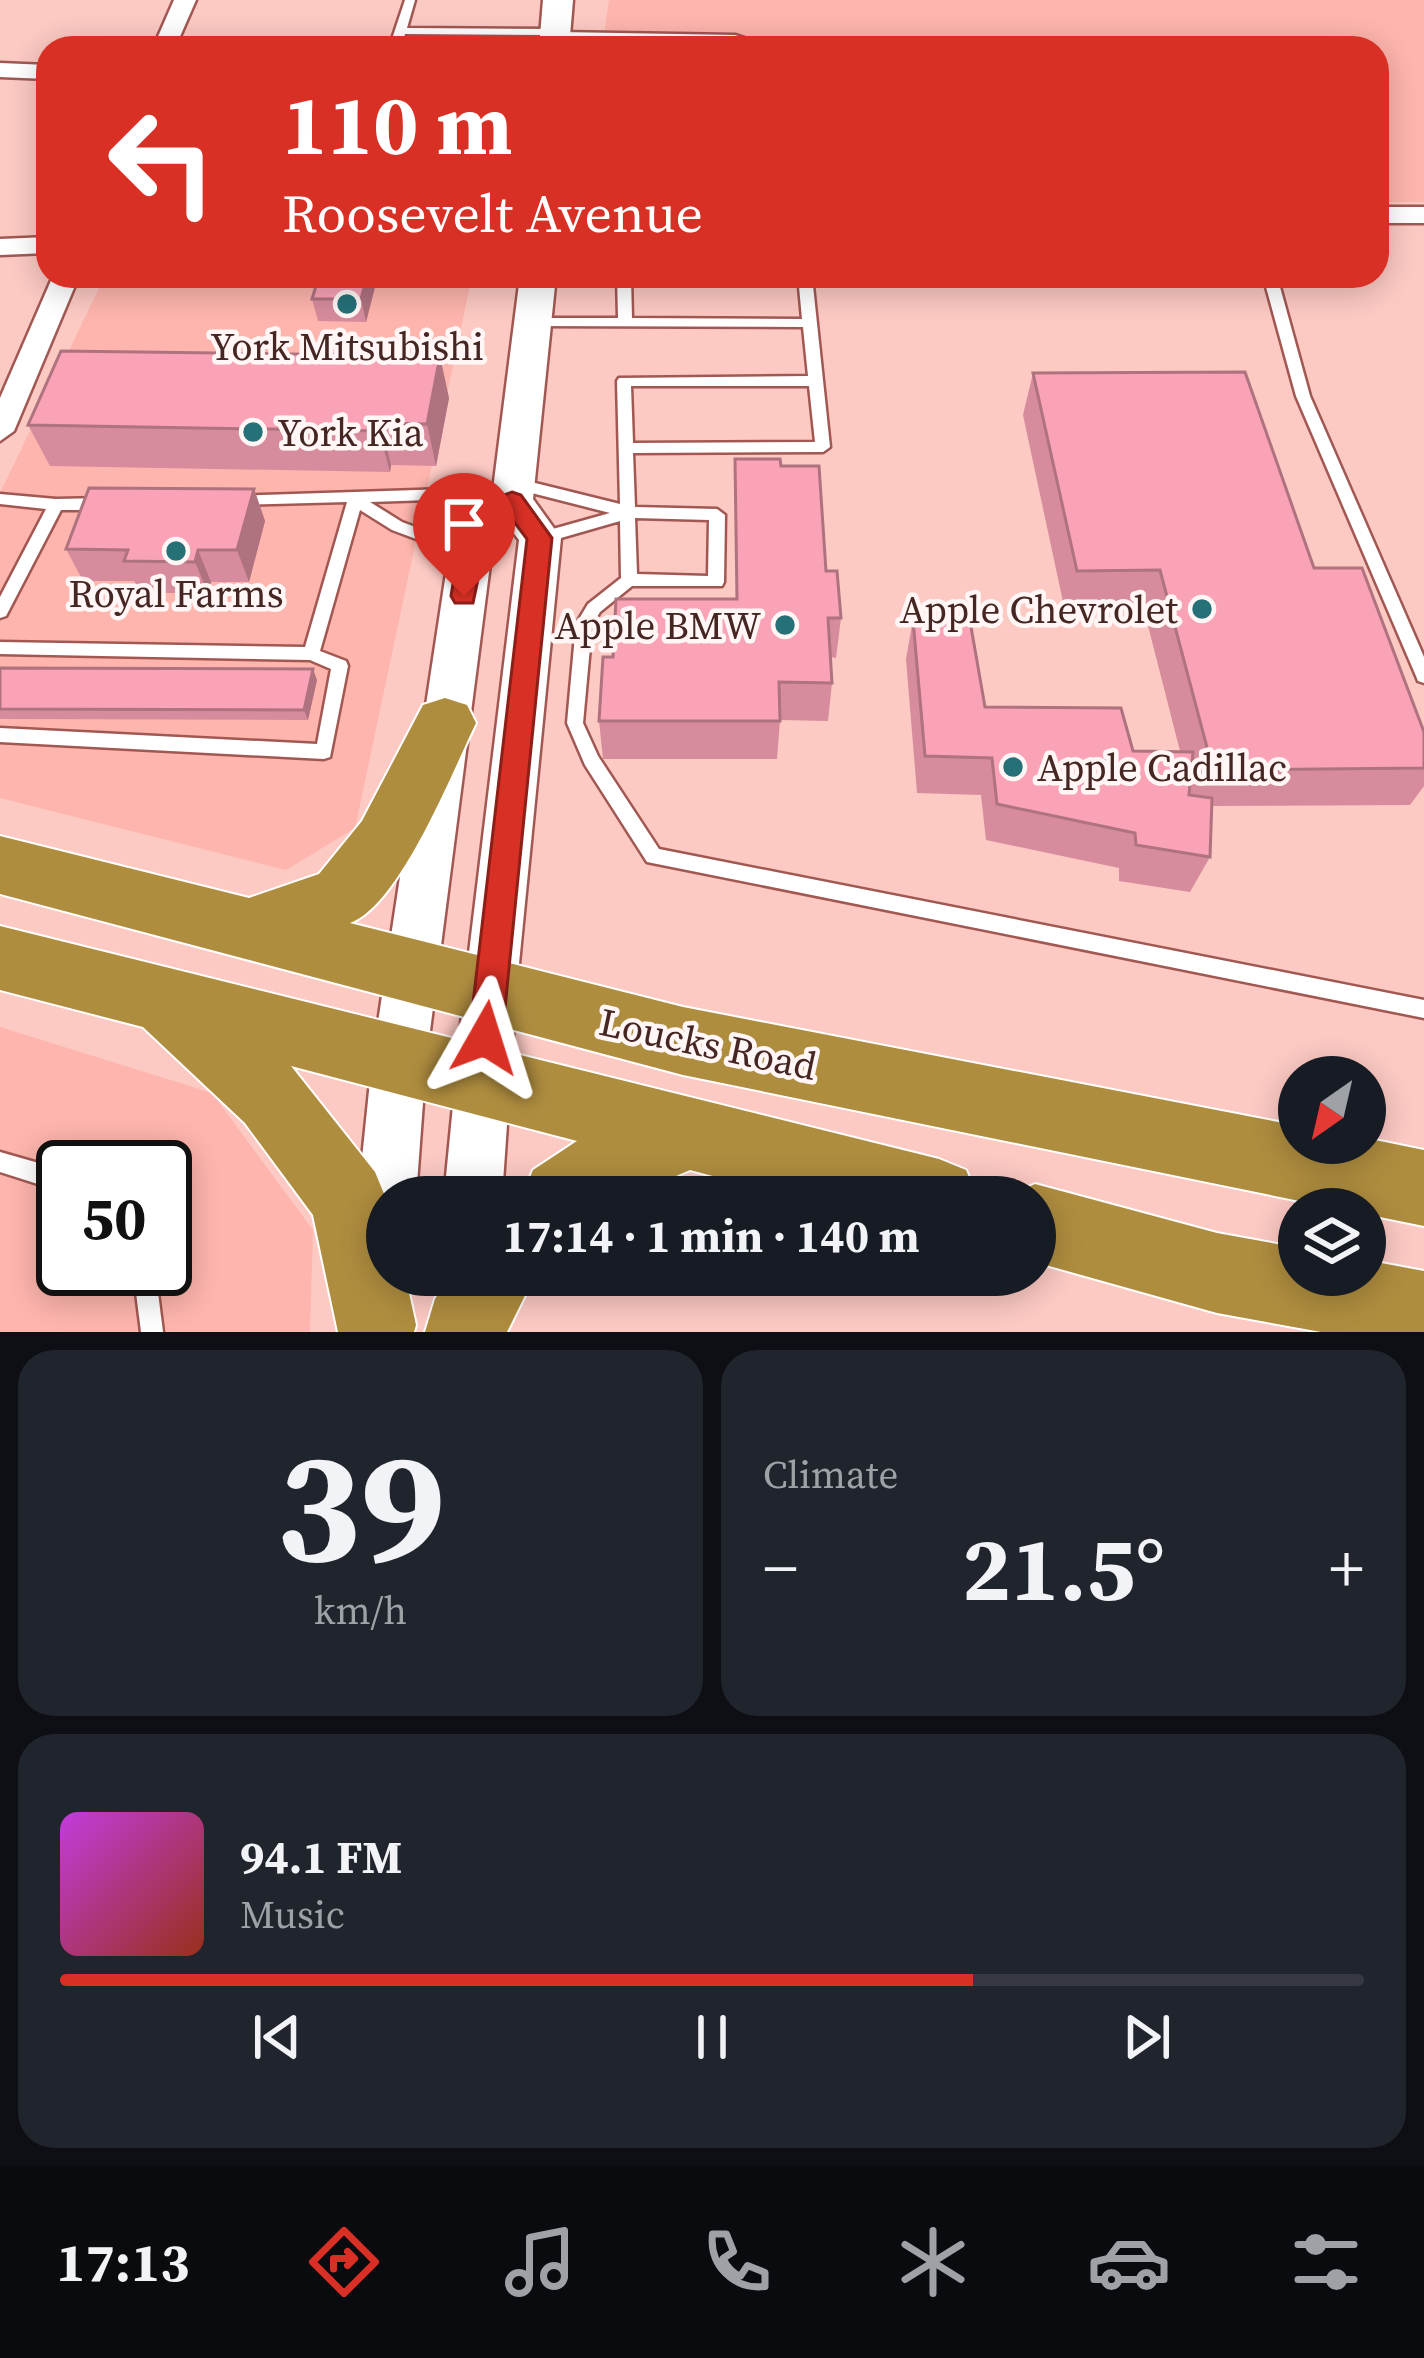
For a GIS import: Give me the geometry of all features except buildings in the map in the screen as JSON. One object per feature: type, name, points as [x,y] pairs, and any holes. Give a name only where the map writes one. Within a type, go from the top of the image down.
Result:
[{"type":"highway","points":[[246,931],[342,896],[385,841],[445,723]]},
{"type":"highway","name":"Loucks Road","points":[[0,865],[412,975],[706,1046],[1424,1188]]},
{"type":"highway","points":[[0,958],[855,1176]]},
{"type":"highway","points":[[161,1000],[271,1097],[348,1199],[375,1329]]},
{"type":"highway","points":[[591,1176],[609,1164],[687,1134]]},
{"type":"highway","points":[[1056,1229],[1217,1273],[1424,1311]]},
{"type":"main road","points":[[555,36],[558,0]]},
{"type":"main road","points":[[474,1176],[537,288]]},
{"type":"main road","points":[[389,1176],[399,1061],[470,553],[520,504]]},
{"type":"main road","points":[[375,1329],[378,1296]]},
{"type":"street","points":[[169,36],[185,0]]},
{"type":"street","points":[[0,70],[36,72]]},
{"type":"street","points":[[1389,215],[1424,215]]},
{"type":"street","points":[[0,247],[36,246]]},
{"type":"street","points":[[1,426],[61,288]]},
{"type":"lane","points":[[400,36],[410,0]]},
{"type":"lane","points":[[402,31],[498,36]]},
{"type":"lane","points":[[624,288],[625,322]]},
{"type":"lane","points":[[627,448],[823,447],[806,288]]},
{"type":"lane","points":[[1273,288],[1303,396],[1424,676]]},
{"type":"lane","points":[[534,322],[809,323]]},
{"type":"lane","points":[[629,580],[624,381],[815,381]]},
{"type":"lane","points":[[356,498],[397,526],[470,553]]},
{"type":"lane","points":[[311,655],[356,498]]},
{"type":"lane","points":[[218,501],[356,498],[717,515],[716,582],[629,580],[594,608],[584,624],[575,723],[591,760],[653,856],[1424,1009]]},
{"type":"lane","points":[[0,499],[56,505],[125,503]]},
{"type":"lane","points":[[520,504],[630,512]]},
{"type":"lane","points":[[0,613],[56,505]]},
{"type":"lane","points":[[0,648],[311,655],[340,666],[324,752],[0,735]]},
{"type":"lane","points":[[0,1162],[36,1173]]},
{"type":"lane","points":[[147,1296],[152,1332]]},
{"type":"shaded area","points":[[609,0],[1424,0],[1424,202],[1389,202],[1389,36],[604,36]]},
{"type":"shaded area","points":[[99,288],[469,288],[355,828],[286,870],[0,798],[0,493]]},
{"type":"shaded area","points":[[0,1027],[212,1093],[313,1230],[310,1332],[0,1332]]},
{"type":"place","name":"York Mitsubishi","points":[[347,304]]},
{"type":"place","name":"York Kia","points":[[253,432]]},
{"type":"place","name":"Royal Farms","points":[[176,551]]},
{"type":"place","name":"Apple Chevrolet","points":[[1202,609]]},
{"type":"place","name":"Apple BMW","points":[[785,625]]},
{"type":"place","name":"Apple Cadillac","points":[[1013,767]]},
{"type":"route","points":[[464,596],[470,553],[512,501],[539,538],[485,1038]]}]
